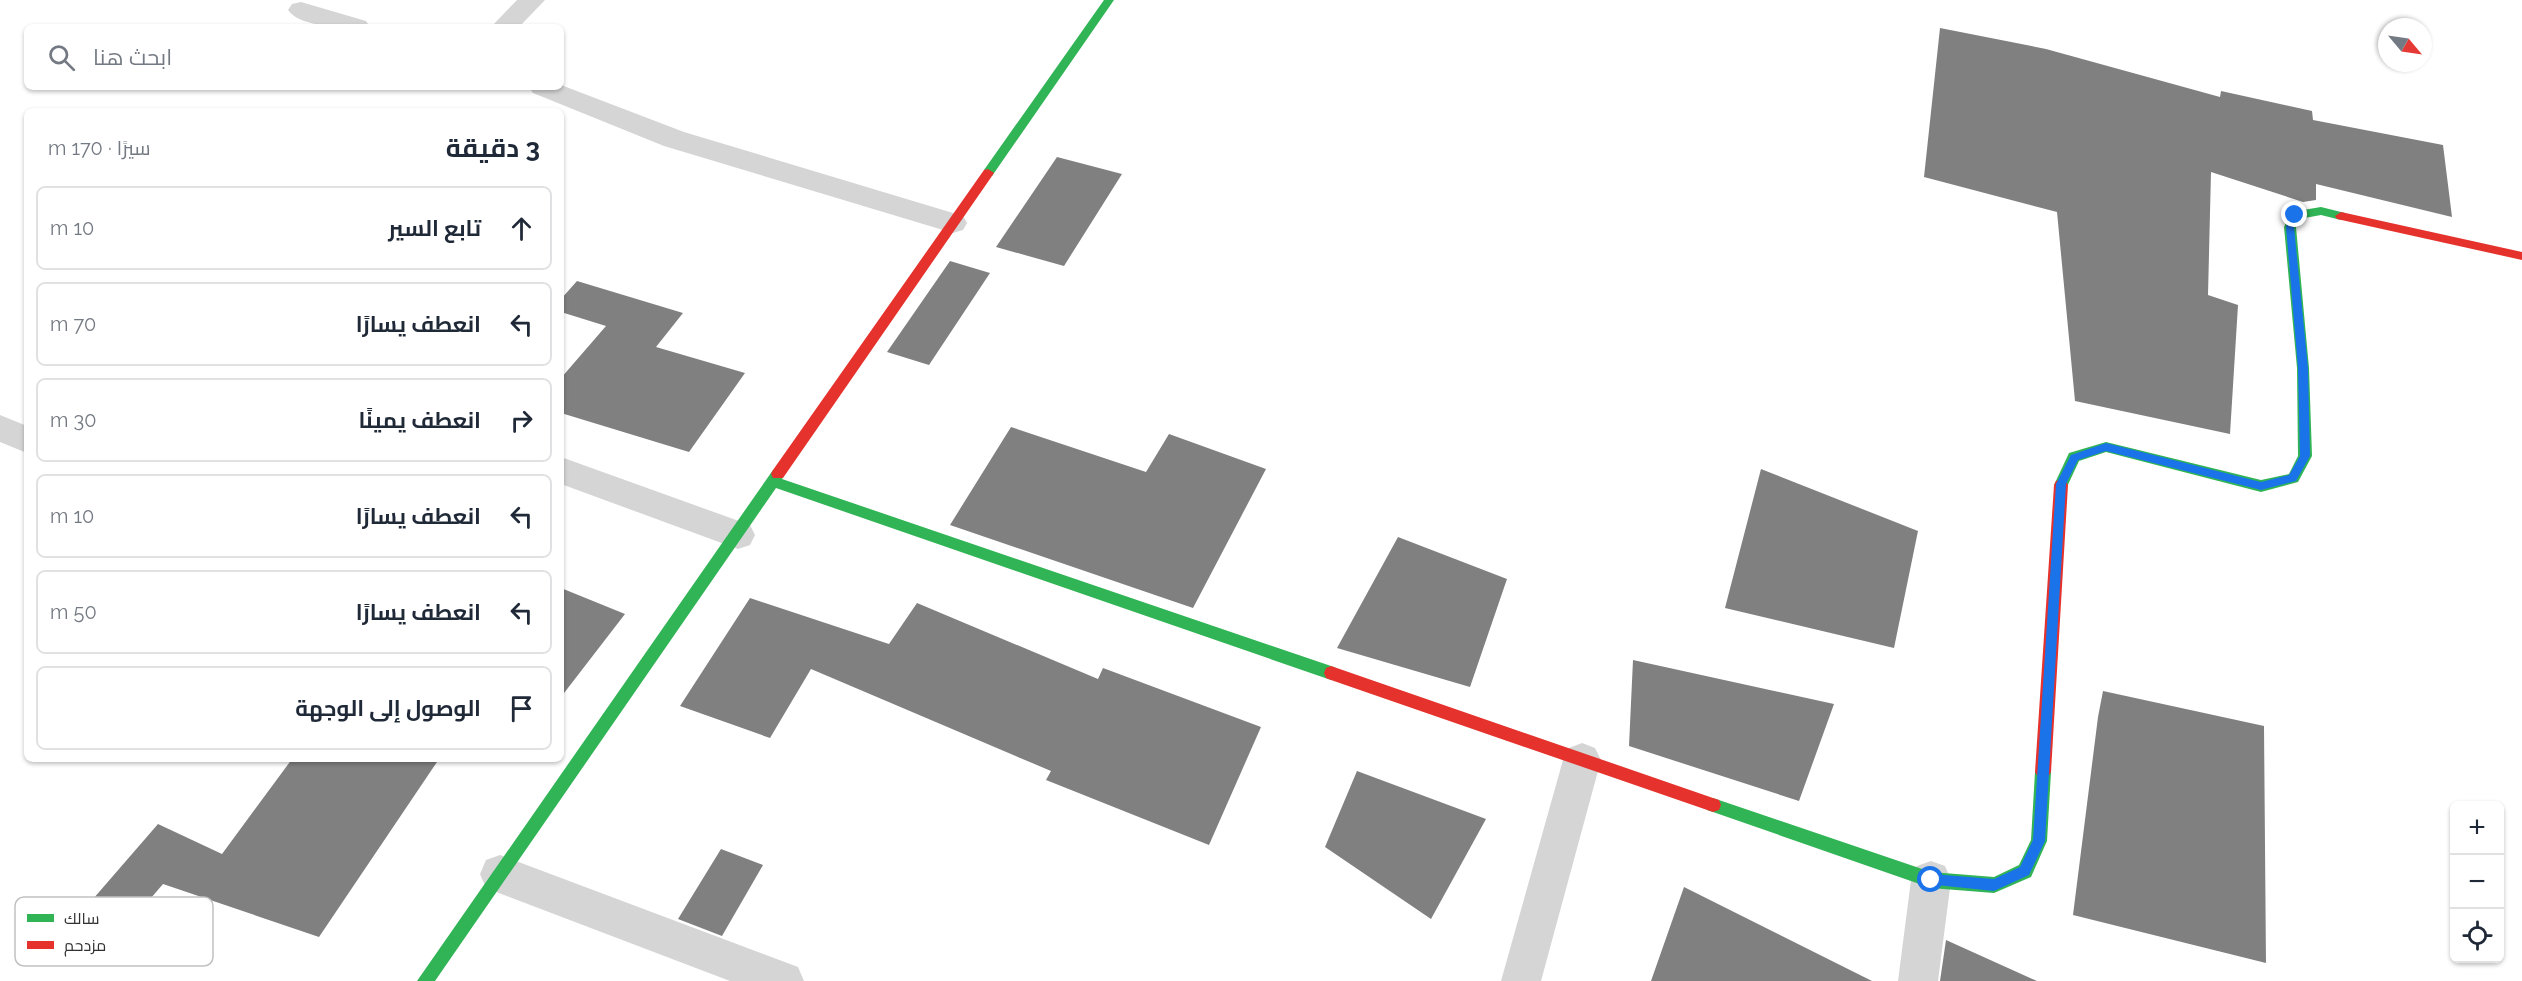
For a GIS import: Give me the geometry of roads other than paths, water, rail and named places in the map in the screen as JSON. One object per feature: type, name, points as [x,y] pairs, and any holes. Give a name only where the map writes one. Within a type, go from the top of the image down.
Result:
[{"type":"street","points":[[507,24],[532,0]]},
{"type":"street","points":[[425,981],[776,482],[1109,0]]},
{"type":"street","points":[[301,10],[347,24]]},
{"type":"street","points":[[550,90],[674,139],[953,223]]},
{"type":"street","points":[[776,482],[1931,880],[1994,885],[2025,871],[2039,841],[2061,484],[2074,457],[2106,447],[2261,486],[2293,478],[2305,456],[2303,368],[2290,227],[2295,215],[2321,211],[2522,256]]},
{"type":"street","points":[[0,428],[24,439]]},
{"type":"street","points":[[564,471],[738,535]]},
{"type":"street","points":[[1521,981],[1582,760]]},
{"type":"street","points":[[500,874],[784,981]]},
{"type":"street","points":[[1918,981],[1931,880]]}]
